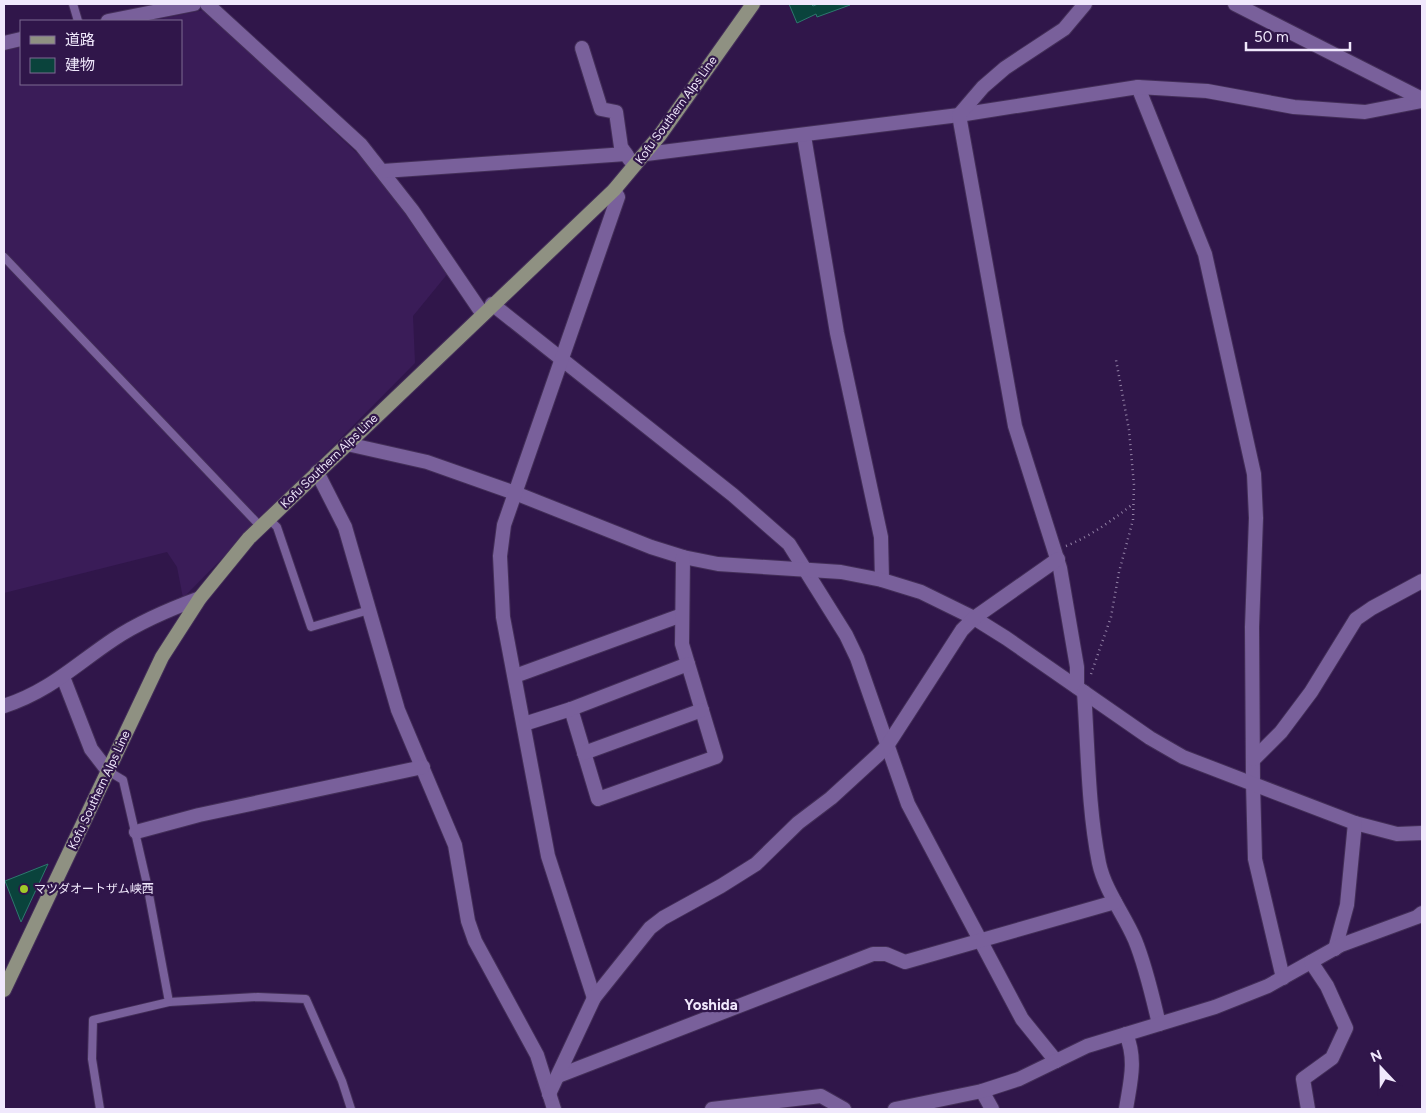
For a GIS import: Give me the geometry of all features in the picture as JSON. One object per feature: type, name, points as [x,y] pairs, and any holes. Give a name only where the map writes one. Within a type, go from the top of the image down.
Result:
[{"type":"main road","name":"Kofu Southern Alps Line","points":[[4,990],[162,657],[200,598],[228,562],[265,523],[487,309],[614,190],[646,154],[753,4]]},
{"type":"street","points":[[113,20],[194,4]]},
{"type":"street","points":[[207,4],[361,144],[487,309],[561,359],[733,495],[790,544],[846,635],[857,658],[908,804],[1022,1019],[1056,1061]]},
{"type":"street","points":[[959,115],[983,87],[1005,68],[1064,29],[1085,4]]},
{"type":"street","points":[[1236,4],[1422,100]]},
{"type":"street","points":[[4,43],[20,39]]},
{"type":"street","points":[[582,48],[601,109],[616,112],[621,148],[635,166]]},
{"type":"street","points":[[646,154],[804,136],[959,115],[1138,87],[1207,91],[1294,107],[1365,112],[1422,100]]},
{"type":"street","points":[[1138,87],[1205,254],[1254,474],[1256,518],[1252,626],[1255,859],[1283,978]]},
{"type":"street","points":[[959,115],[1016,426],[1056,555],[1077,667],[1100,864],[1115,902],[1134,938],[1148,978],[1159,1024]]},
{"type":"street","points":[[804,136],[837,333],[881,537],[882,580]]},
{"type":"street","points":[[383,171],[626,154]]},
{"type":"street","points":[[594,998],[548,856],[503,618],[500,556],[504,525],[618,197],[614,190]]},
{"type":"street","points":[[347,444],[427,462],[515,493],[651,547],[683,557],[718,564],[841,572],[882,580],[921,592],[974,618],[1150,738],[1183,757],[1355,823],[1397,834],[1422,834]]},
{"type":"street","points":[[317,472],[345,527],[398,710],[455,845],[468,921],[475,941],[537,1056],[554,1109]]},
{"type":"street","points":[[549,1094],[594,998],[650,928],[663,918],[756,864],[798,823],[831,798],[887,746],[951,643],[974,618],[1056,555]]},
{"type":"street","points":[[571,710],[598,799],[716,757],[682,644],[683,557]]},
{"type":"street","points":[[1254,759],[1281,732],[1311,692],[1356,619],[1372,608],[1422,581]]},
{"type":"street","points":[[4,706],[25,699],[63,677],[114,639],[145,620],[200,598]]},
{"type":"street","points":[[515,676],[682,615]]},
{"type":"street","points":[[524,724],[571,710],[688,664]]},
{"type":"street","points":[[63,677],[91,749],[108,771]]},
{"type":"street","points":[[584,753],[702,710]]},
{"type":"street","points":[[136,832],[423,767]]},
{"type":"street","points":[[1335,949],[1346,905],[1355,823]]},
{"type":"street","points":[[558,1076],[873,954],[886,954],[906,962],[1115,902]]},
{"type":"street","points":[[895,1109],[982,1091],[1019,1079],[1087,1046],[1214,1007],[1268,986],[1335,949],[1418,917],[1422,913]]},
{"type":"street","points":[[1308,1109],[1303,1079],[1332,1058],[1346,1028],[1327,986],[1311,962]]},
{"type":"street","points":[[1126,1034],[1131,1047],[1133,1065],[1126,1109]]},
{"type":"street","points":[[982,1091],[992,1109]]},
{"type":"street","points":[[712,1109],[821,1096],[844,1109]]},
{"type":"lane","points":[[73,4],[78,20]]},
{"type":"lane","points":[[4,258],[265,523],[277,527],[311,628],[369,610]]},
{"type":"lane","points":[[108,771],[123,780],[136,832],[169,1002]]},
{"type":"lane","points":[[100,1109],[92,1058],[94,1020],[169,1002],[258,997],[306,1000],[342,1081],[351,1109]]},
{"type":"path","points":[[1080,690],[1099,656],[1111,617],[1119,572],[1133,520],[1134,485],[1129,430],[1116,360]]},
{"type":"path","points":[[1056,555],[1133,504]]},
{"type":"shaded area","points":[[204,10],[376,171],[449,272],[413,316],[415,363],[183,598],[177,567],[167,552],[4,593],[4,51],[20,47],[20,85],[182,85],[182,20],[155,20]]},
{"type":"building","points":[[789,4],[811,4],[813,6],[818,4],[850,5],[817,17],[816,14],[797,23]]},
{"type":"building","points":[[48,864],[21,922],[5,881]]},
{"type":"place","name":"マツダオートザム峡西","points":[[24,889]]},
{"type":"district","name":"Yoshida","points":[[711,1005]]}]
